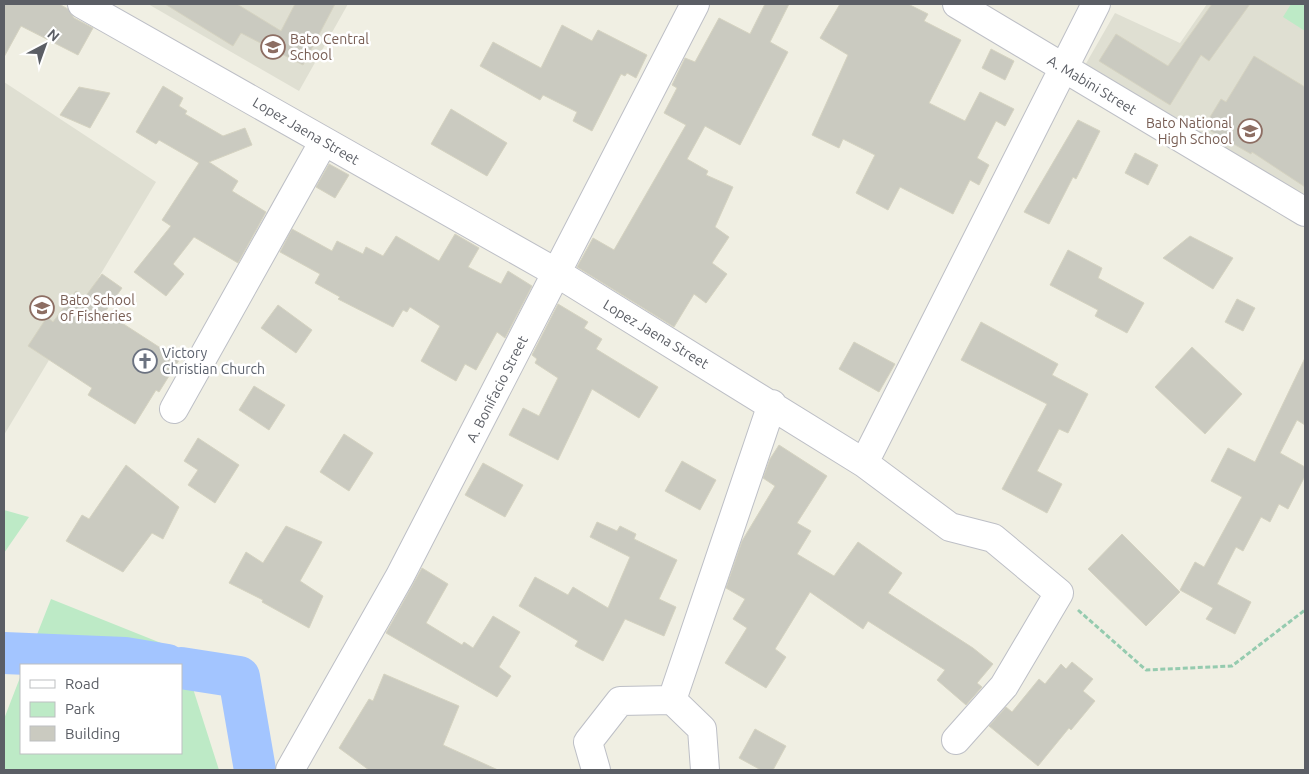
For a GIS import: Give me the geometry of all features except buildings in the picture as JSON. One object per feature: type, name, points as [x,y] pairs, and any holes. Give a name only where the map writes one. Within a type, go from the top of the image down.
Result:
[{"type":"street","name":"Lopez Jaena Street","points":[[82,4],[557,273],[772,404],[864,463],[950,527],[993,538],[1059,593]]},
{"type":"street","name":"A. Bonifacio Street","points":[[290,770],[400,576],[695,4]]},
{"type":"street","name":"A. Mabini Street","points":[[957,4],[1305,212]]},
{"type":"street","points":[[864,463],[1096,4]]},
{"type":"street","points":[[174,409],[324,141]]},
{"type":"street","points":[[672,700],[772,404]]},
{"type":"street","points":[[956,740],[1004,686],[1059,593]]},
{"type":"street","points":[[596,770],[588,742],[620,701],[672,700],[702,729],[705,770]]},
{"type":"path","points":[[1059,593],[1146,670],[1232,666],[1305,610]]},
{"type":"shaded area","name":"Bato Central School","points":[[148,4],[348,4],[299,91]]},
{"type":"shaded area","name":"Bato National High School","points":[[1207,4],[1305,4],[1305,196],[1084,67],[1115,13],[1180,43]]},
{"type":"shaded area","name":"Bato School of Fisheries","points":[[4,82],[156,182],[4,435]]},
{"type":"green space","points":[[1291,4],[1305,4],[1305,31],[1283,17]]},
{"type":"green space","points":[[4,510],[29,517],[4,553]]},
{"type":"green space","points":[[51,599],[181,651],[219,770],[4,770],[4,719],[20,678],[20,754],[182,754],[182,664],[25,664]]},
{"type":"waterway","points":[[4,653],[125,658],[161,664]]},
{"type":"waterway","points":[[182,668],[239,677],[255,770]]},
{"type":"place","name":"Bato Central School","points":[[273,47]]},
{"type":"place","name":"Bato National High School","points":[[1250,131]]},
{"type":"place","name":"Bato School of Fisheries","points":[[42,308]]},
{"type":"place","name":"Victory Christian Church","points":[[145,361]]}]
